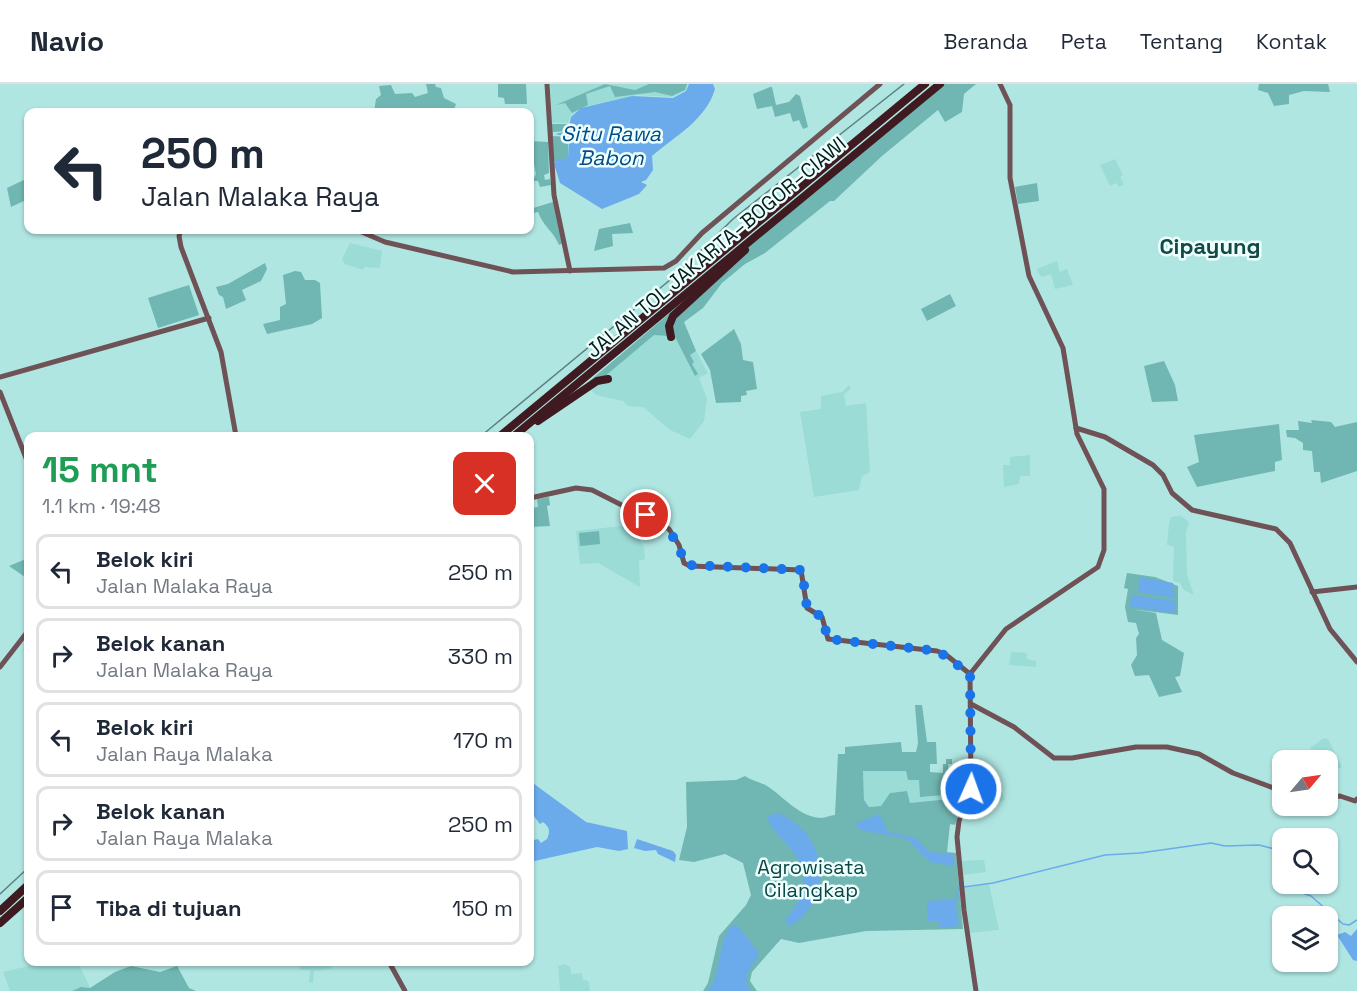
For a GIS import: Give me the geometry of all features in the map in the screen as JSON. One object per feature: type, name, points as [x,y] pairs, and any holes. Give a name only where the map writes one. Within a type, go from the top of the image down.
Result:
[{"type":"highway","name":"JALAN TOL JAKARTA–BOGOR–CIAWI","points":[[505,432],[925,84]]},
{"type":"highway","name":"JALAN TOL JAKARTA–BOGOR–CIAWI","points":[[519,432],[940,84]]},
{"type":"highway","points":[[671,337],[669,326],[673,316],[745,250],[761,230]]},
{"type":"highway","points":[[526,427],[548,416],[597,381],[608,379]]},
{"type":"highway","points":[[0,910],[24,889]]},
{"type":"highway","points":[[0,923],[24,902]]},
{"type":"street","points":[[547,84],[554,195],[570,271]]},
{"type":"street","points":[[366,234],[385,242],[500,270],[525,273],[615,268],[653,270],[667,267],[702,233],[880,84]]},
{"type":"street","points":[[976,991],[961,888],[958,827],[971,788],[970,674],[1006,628],[1092,573],[1102,560],[1105,493],[1082,448],[1063,348],[1029,276],[1024,259],[1011,178],[1011,110],[1009,100],[999,84]]},
{"type":"street","points":[[179,234],[181,248],[209,318],[226,369],[235,432]]},
{"type":"street","points":[[0,377],[209,318]]},
{"type":"street","points":[[0,392],[24,453]]},
{"type":"street","points":[[1077,424],[1119,444],[1153,465],[1162,475],[1172,493],[1192,510],[1267,525],[1276,529],[1290,543],[1330,629],[1357,662]]},
{"type":"street","points":[[534,497],[587,488],[669,529],[687,565],[801,570],[807,608],[822,617],[828,639],[938,651],[970,674]]},
{"type":"street","points":[[1312,592],[1357,587]]},
{"type":"street","points":[[0,667],[24,636]]},
{"type":"street","points":[[971,704],[1014,727],[1043,752],[1054,758],[1098,754],[1136,747],[1167,747],[1199,754],[1233,773],[1272,787]]},
{"type":"street","points":[[1338,796],[1356,800]]},
{"type":"street","points":[[391,966],[405,991]]},
{"type":"shaded area","points":[[550,84],[688,84],[686,90],[672,97],[637,95],[582,107],[571,115],[568,123],[552,123]]},
{"type":"shaded area","points":[[1115,159],[1123,175],[1120,177],[1124,185],[1119,187],[1116,183],[1110,186],[1100,165]]},
{"type":"shaded area","points":[[350,243],[382,251],[380,268],[364,267],[363,270],[345,264],[342,259]]},
{"type":"shaded area","points":[[1057,261],[1060,272],[1067,269],[1073,285],[1055,289],[1051,274],[1042,277],[1039,274],[1037,269]]},
{"type":"shaded area","points":[[691,296],[697,311],[684,322],[688,336],[708,373],[699,378],[707,399],[704,421],[690,439],[670,430],[643,407],[628,406],[623,401],[596,395],[589,388]]},
{"type":"shaded area","points":[[849,385],[851,389],[844,394],[846,406],[866,403],[870,472],[862,476],[859,490],[814,497],[800,412],[821,409],[821,396],[842,392]]},
{"type":"shaded area","points":[[1030,455],[1030,476],[1020,476],[1019,484],[1004,487],[1003,465],[1010,465],[1010,457]]},
{"type":"shaded area","points":[[1181,516],[1189,522],[1186,532],[1187,575],[1194,595],[1184,590],[1180,583],[1173,581],[1174,547],[1167,545],[1171,517]]},
{"type":"shaded area","points":[[621,526],[638,537],[644,547],[645,559],[639,561],[640,587],[598,563],[580,564],[576,531]]},
{"type":"shaded area","points":[[1011,652],[1027,653],[1027,659],[1036,661],[1036,667],[1009,665]]},
{"type":"shaded area","points":[[1324,738],[1328,739],[1334,750],[1311,750],[1310,748]]},
{"type":"shaded area","points":[[863,771],[906,771],[919,780],[920,797],[957,794],[966,797],[962,803],[949,799],[910,803],[907,791],[890,793],[881,806],[869,807],[864,800]]},
{"type":"shaded area","points":[[1000,788],[1005,800],[974,812],[965,811],[973,793]]},
{"type":"shaded area","points":[[984,860],[986,872],[963,875],[962,861]]},
{"type":"shaded area","points":[[989,884],[999,930],[968,933],[963,888]]},
{"type":"shaded area","points":[[565,964],[570,967],[572,977],[572,974],[582,973],[583,980],[589,983],[590,991],[560,991],[558,966]]},
{"type":"shaded area","points":[[28,966],[80,966],[90,988],[81,987],[74,991],[10,991],[3,972]]},
{"type":"shaded area","points":[[300,966],[331,966],[331,969],[314,971],[313,983],[309,982],[310,970],[300,970]]},
{"type":"green space","points":[[426,84],[435,84],[436,87],[441,88],[444,98],[456,104],[454,108],[375,108],[376,99],[381,95],[379,86],[391,85],[395,94],[412,93],[415,97],[428,93]]},
{"type":"green space","points":[[498,84],[526,84],[527,104],[505,104],[504,98],[498,97]]},
{"type":"green space","points":[[605,84],[635,90],[649,84],[687,84],[685,90],[672,96],[655,92],[615,97],[610,86],[586,94],[588,105],[572,113],[565,103],[556,105]]},
{"type":"green space","points":[[940,84],[976,84],[964,94],[962,112],[945,122],[938,110],[882,156],[834,201],[830,201],[765,253],[745,264],[722,283],[703,308],[684,322],[696,351],[690,355],[698,374],[695,376],[672,331],[675,312],[669,336],[654,335],[604,377],[586,384]]},
{"type":"green space","points":[[1259,84],[1328,84],[1330,92],[1304,91],[1289,95],[1289,104],[1274,106],[1268,93],[1258,90]]},
{"type":"green space","points":[[772,87],[776,105],[789,102],[796,94],[800,96],[808,127],[803,129],[799,120],[793,122],[790,113],[775,117],[772,106],[757,109],[753,94]]},
{"type":"green space","points":[[551,124],[568,124],[568,131],[553,132],[553,136],[568,137],[568,158],[553,162]]},
{"type":"green space","points":[[534,141],[548,142],[549,173],[544,175],[545,180],[550,179],[551,185],[540,187],[538,181],[534,181],[536,174]]},
{"type":"green space","points":[[24,180],[24,201],[11,207],[7,188]]},
{"type":"green space","points":[[1037,183],[1039,201],[1018,204],[1015,187]]},
{"type":"green space","points":[[553,202],[564,243],[559,245],[538,212],[534,213],[534,208]]},
{"type":"green space","points":[[630,223],[633,233],[612,234],[613,246],[594,251],[599,229]]},
{"type":"green space","points":[[265,263],[267,269],[261,281],[242,290],[246,300],[226,309],[223,297],[219,295],[216,287],[228,284]]},
{"type":"green space","points":[[295,271],[301,272],[305,280],[315,280],[320,283],[322,318],[312,324],[267,334],[263,324],[280,320],[280,307],[286,304],[283,275]]},
{"type":"green space","points":[[189,285],[199,315],[158,328],[148,298]]},
{"type":"green space","points":[[950,294],[956,306],[927,321],[921,309]]},
{"type":"green space","points":[[734,329],[741,344],[743,360],[753,362],[757,389],[746,391],[747,395],[741,396],[741,402],[716,403],[710,370],[701,354]]},
{"type":"green space","points":[[1164,361],[1175,385],[1178,401],[1152,402],[1144,366]]},
{"type":"green space","points":[[1311,420],[1331,422],[1335,427],[1357,422],[1357,471],[1321,483],[1320,472],[1314,472],[1312,451],[1303,450],[1303,443],[1295,438],[1287,437],[1286,430],[1299,430],[1298,421],[1312,423]]},
{"type":"green space","points":[[1279,424],[1282,460],[1275,462],[1275,471],[1197,487],[1187,467],[1199,462],[1194,435]]},
{"type":"green space","points":[[549,497],[550,505],[547,506],[550,526],[534,527],[534,508],[538,507],[537,499]]},
{"type":"green space","points":[[599,531],[600,544],[580,546],[579,533]]},
{"type":"green space","points":[[24,560],[24,576],[9,566]]},
{"type":"green space","points":[[1127,573],[1155,577],[1178,586],[1178,615],[1131,609],[1156,613],[1162,640],[1184,653],[1180,676],[1175,677],[1182,692],[1159,697],[1149,675],[1135,676],[1131,665],[1137,655],[1136,638],[1139,634],[1136,623],[1128,622],[1125,607],[1128,589],[1124,588]]},
{"type":"green space","name":"Agrowisata Cilangkap","points":[[915,705],[922,705],[927,742],[936,742],[937,764],[930,764],[930,772],[943,773],[943,764],[946,764],[946,759],[952,759],[952,764],[948,764],[948,776],[969,778],[966,797],[957,794],[920,797],[919,780],[908,780],[906,771],[863,771],[864,800],[869,807],[881,806],[890,793],[907,791],[910,803],[949,799],[962,803],[955,825],[950,824],[947,852],[956,853],[963,929],[866,931],[799,943],[781,939],[752,972],[750,981],[757,991],[703,991],[708,983],[719,936],[746,905],[751,895],[743,863],[725,854],[694,862],[679,860],[687,827],[686,782],[736,780],[745,776],[767,786],[806,814],[821,818],[835,815],[838,754],[845,754],[845,747],[901,742],[902,752],[916,752],[918,743]]},
{"type":"green space","points":[[131,966],[160,972],[177,966],[189,988],[196,991],[72,991],[81,987],[90,988],[115,972]]},
{"type":"water","name":"Situ Rawa Babon","points":[[689,84],[713,84],[715,89],[711,100],[697,119],[652,156],[653,170],[646,180],[641,182],[647,185],[639,194],[602,209],[560,183],[554,164],[556,160],[568,158],[569,137],[555,134],[568,131],[571,117],[581,108],[632,96],[673,98],[686,91]]},
{"type":"water","points":[[1140,577],[1173,583],[1175,598],[1138,592]]},
{"type":"water","points":[[1132,595],[1176,601],[1174,613],[1130,607]]},
{"type":"water","points":[[534,784],[586,822],[627,831],[628,849],[619,851],[597,847],[534,861],[534,840],[538,839],[541,843],[547,839],[549,831],[543,822],[540,824],[534,816]]},
{"type":"water","points":[[778,813],[802,829],[815,847],[819,860],[819,886],[815,898],[809,910],[789,926],[785,921],[801,897],[804,879],[796,856],[769,823],[768,816]]},
{"type":"water","points":[[879,814],[888,832],[916,838],[929,852],[953,854],[954,866],[930,862],[907,839],[860,830],[856,826],[857,823]]},
{"type":"water","points":[[637,839],[673,851],[676,855],[675,862],[658,854],[656,850],[645,851],[634,848]]},
{"type":"water","points":[[955,899],[959,926],[940,928],[939,921],[928,921],[927,901]]},
{"type":"water","points":[[737,925],[759,953],[747,975],[746,980],[751,991],[708,991],[716,976],[726,935],[730,927]]},
{"type":"water","points":[[1357,929],[1357,961],[1353,960],[1338,935],[1345,932],[1351,936]]},
{"type":"waterway","points":[[964,887],[993,883],[1105,855],[1140,853],[1211,843],[1225,846],[1259,845],[1272,848]]},
{"type":"waterway","points":[[956,902],[959,889]]},
{"type":"waterway","points":[[1306,894],[1311,896],[1343,924],[1349,925],[1357,920]]},
{"type":"tram line","points":[[486,432],[676,275],[733,219],[904,84]]},
{"type":"tram line","points":[[0,894],[24,872]]},
{"type":"district","name":"Cipayung","points":[[1210,246]]},
{"type":"route","points":[[646,515],[672,532],[687,565],[802,570],[807,608],[822,617],[828,639],[938,651],[970,674],[971,789]]}]
